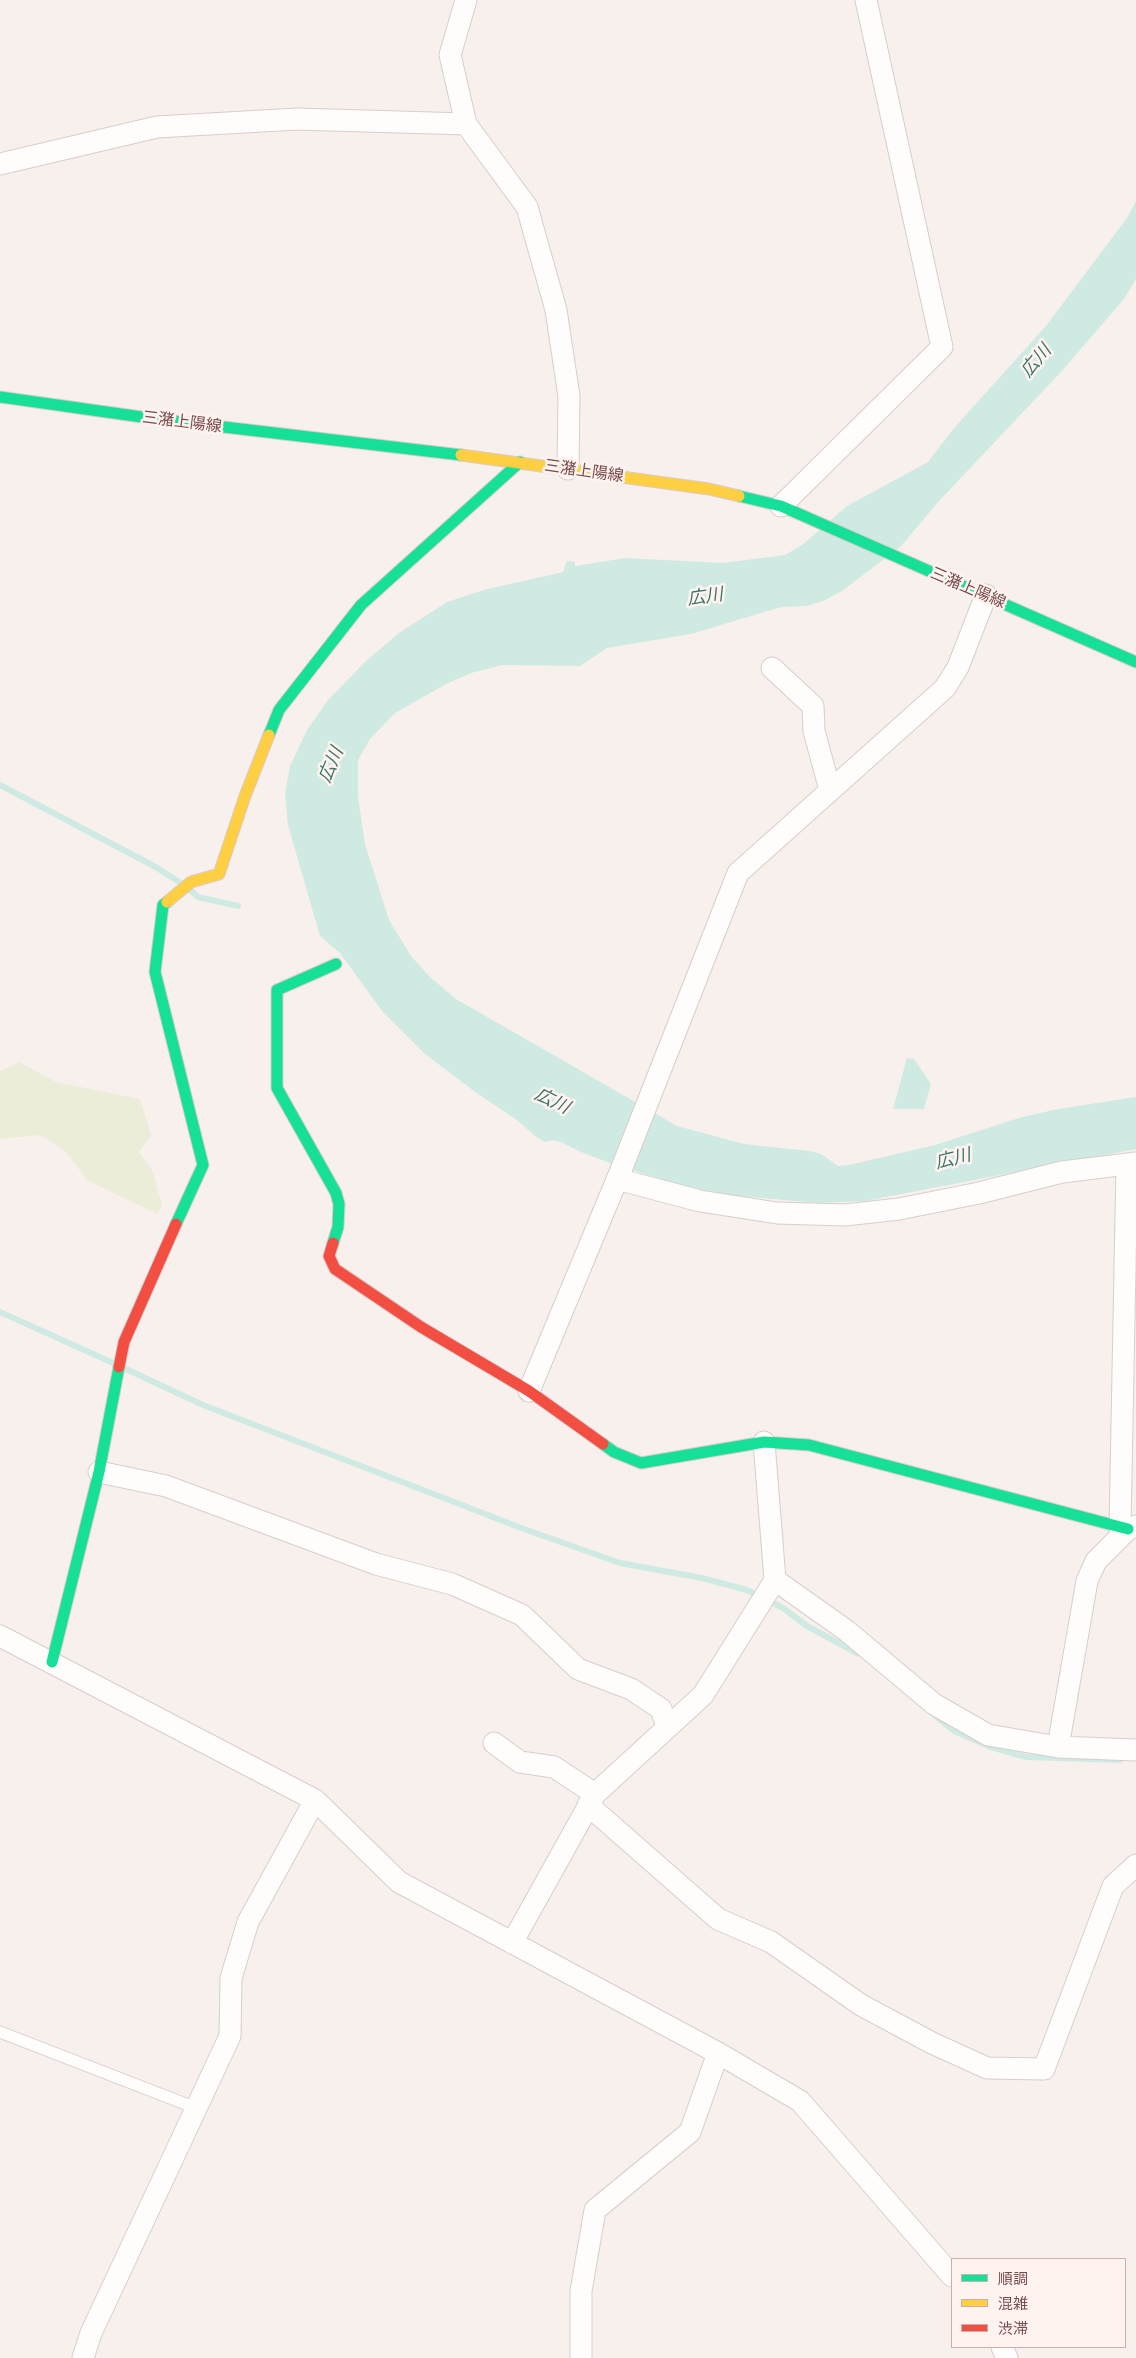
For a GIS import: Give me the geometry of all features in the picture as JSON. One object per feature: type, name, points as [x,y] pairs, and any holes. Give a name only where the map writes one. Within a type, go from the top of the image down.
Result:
[{"type":"street","points":[[466,0],[450,55],[466,124],[527,207],[556,310],[569,396],[568,469]]},
{"type":"street","points":[[782,506],[942,347],[866,0]]},
{"type":"street","points":[[0,164],[157,127],[297,119],[466,124]]},
{"type":"street","name":"三潴上陽線","points":[[0,397],[156,420],[520,462],[709,489],[782,506],[1136,662]]},
{"type":"street","points":[[52,1662],[99,1472],[124,1342],[203,1166],[155,972],[162,906],[191,882],[219,874],[245,796],[279,710],[361,605],[520,462]]},
{"type":"street","points":[[529,1392],[619,1174],[738,873],[945,688],[958,667],[986,595]]},
{"type":"street","points":[[772,668],[813,706],[814,731],[830,790]]},
{"type":"street","points":[[336,964],[277,990],[277,1088],[336,1193],[339,1204],[338,1227],[329,1256],[335,1269],[421,1328],[529,1392],[614,1452],[641,1462],[764,1442],[809,1445],[1128,1528]]},
{"type":"street","points":[[619,1174],[700,1201],[777,1213],[845,1215],[899,1209],[979,1193],[1062,1172],[1132,1164],[1128,1528],[1096,1561],[1087,1581],[1058,1747]]},
{"type":"street","points":[[512,1943],[591,1799],[702,1695],[775,1580],[764,1442]]},
{"type":"street","points":[[99,1472],[166,1486],[376,1564],[452,1584],[522,1615],[578,1669],[632,1689],[661,1709],[667,1726]]},
{"type":"street","points":[[775,1580],[846,1631],[934,1704],[988,1735],[1058,1747],[1136,1750]]},
{"type":"street","points":[[0,1636],[315,1800],[398,1882],[718,2053],[800,2101],[951,2275]]},
{"type":"street","points":[[494,1743],[520,1762],[554,1767],[591,1799],[718,1919],[771,1942],[861,2005],[932,2043],[987,2068],[1044,2069],[1113,1886],[1136,1865]]},
{"type":"street","points":[[84,2358],[91,2333],[230,2036],[231,1978],[248,1922],[315,1800]]},
{"type":"street","points":[[581,2358],[580,2291],[595,2210],[690,2132],[718,2053]]},
{"type":"lane","points":[[0,2032],[196,2108]]},
{"type":"green space","points":[[19,1062],[56,1082],[140,1099],[151,1135],[139,1152],[153,1172],[162,1206],[157,1214],[87,1180],[66,1152],[41,1135],[0,1139],[0,1071]]},
{"type":"water","name":"広川","points":[[1136,201],[1136,279],[1124,299],[1060,373],[939,501],[901,546],[842,591],[823,601],[806,606],[781,607],[691,634],[607,648],[580,666],[502,665],[471,673],[446,684],[395,713],[370,739],[358,760],[358,797],[365,844],[389,920],[411,956],[430,977],[456,999],[677,1126],[744,1144],[810,1151],[821,1154],[838,1166],[935,1145],[1022,1117],[1058,1109],[1136,1097],[1136,1149],[865,1201],[819,1203],[728,1195],[680,1185],[610,1163],[561,1142],[553,1140],[545,1142],[535,1136],[517,1120],[478,1094],[425,1054],[382,1011],[340,953],[320,936],[288,825],[285,794],[290,766],[307,730],[328,700],[366,661],[399,633],[447,602],[484,590],[563,572],[567,561],[575,562],[575,566],[625,558],[723,563],[785,555],[802,545],[847,506],[928,462],[954,428],[1046,326],[1127,218]]},
{"type":"water","points":[[907,1058],[914,1059],[931,1084],[924,1109],[893,1109]]},
{"type":"waterway","points":[[0,785],[154,866],[181,883]]},
{"type":"waterway","points":[[190,890],[198,897],[238,906]]},
{"type":"waterway","points":[[0,1312],[113,1363]]},
{"type":"waterway","points":[[126,1369],[203,1405],[524,1529],[620,1563],[702,1578],[747,1590],[783,1608],[807,1626],[857,1653]]},
{"type":"waterway","points":[[933,1714],[954,1731],[991,1747],[1026,1757],[1120,1760]]},
{"type":"traffic: fast","points":[[0,397],[156,419],[461,455]]},
{"type":"traffic: fast","points":[[269,735],[279,710],[361,605],[520,462]]},
{"type":"traffic: fast","points":[[739,496],[781,506],[1136,662]]},
{"type":"traffic: fast","points":[[167,902],[163,905],[155,972],[203,1165],[176,1224]]},
{"type":"traffic: fast","points":[[333,1243],[338,1227],[339,1204],[336,1193],[277,1088],[277,990],[336,964]]},
{"type":"traffic: fast","points":[[52,1662],[99,1472],[119,1367]]},
{"type":"traffic: fast","points":[[603,1444],[614,1452],[641,1463],[764,1442],[809,1445],[1128,1529]]},
{"type":"traffic: slow","points":[[461,455],[709,489],[739,496]]},
{"type":"traffic: slow","points":[[167,902],[191,882],[219,874],[245,796],[269,735]]},
{"type":"traffic: jam","points":[[119,1367],[124,1342],[176,1224]]},
{"type":"traffic: jam","points":[[333,1243],[329,1256],[335,1269],[421,1327],[529,1391],[603,1444]]}]
